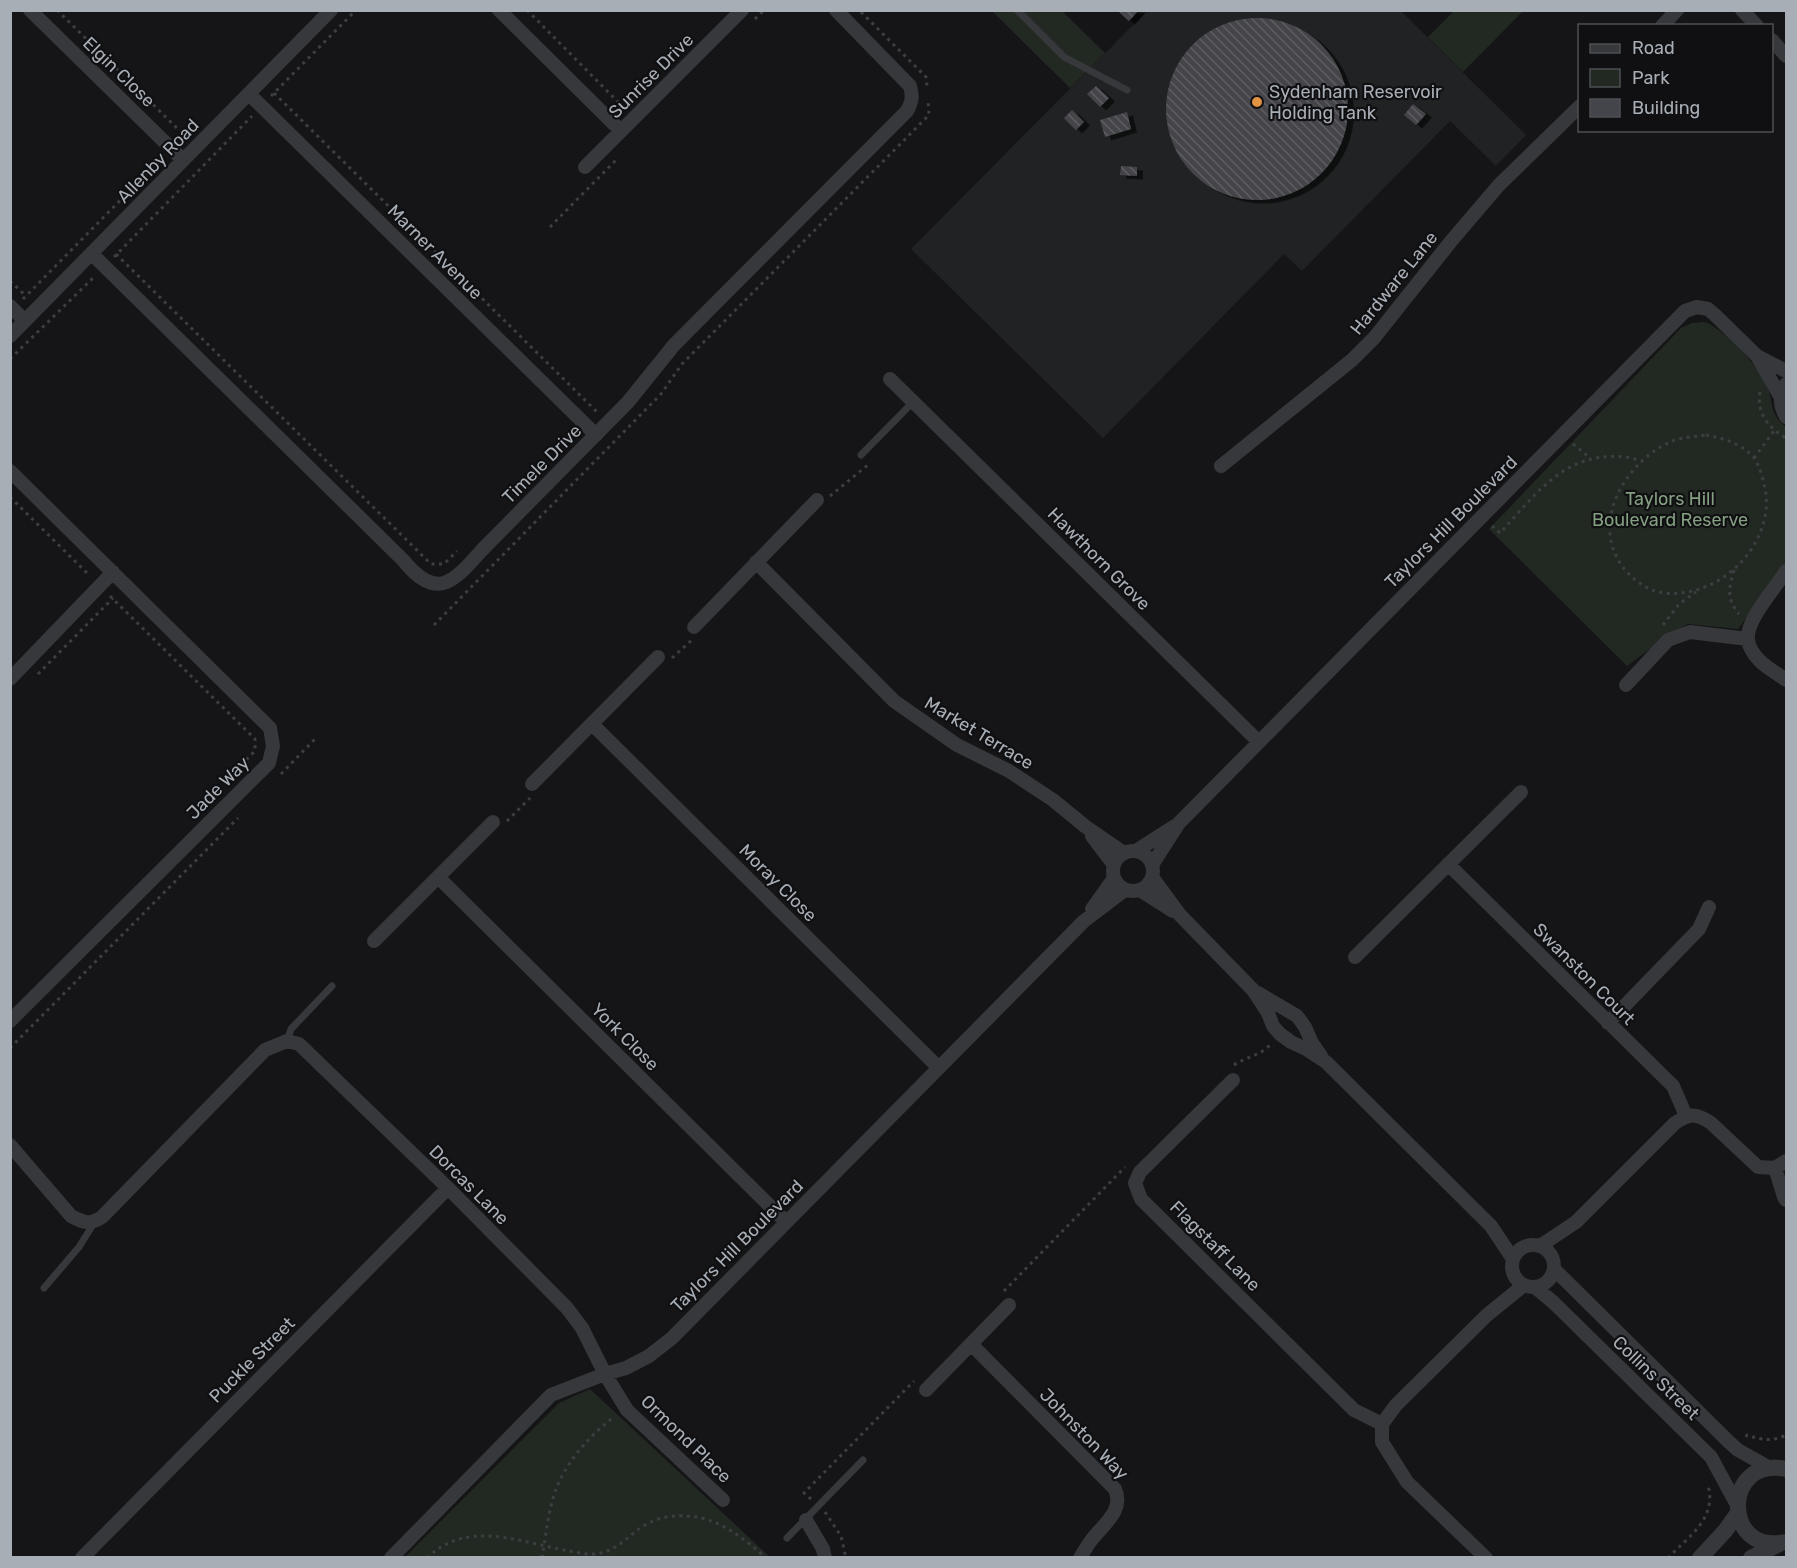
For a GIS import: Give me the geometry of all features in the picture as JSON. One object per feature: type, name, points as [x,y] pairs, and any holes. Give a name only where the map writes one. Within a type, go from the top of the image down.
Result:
[{"type":"street","name":"Elgin Close","points":[[30,10],[183,160]]},
{"type":"street","name":"Allenby Road","points":[[10,336],[331,10]]},
{"type":"street","points":[[500,10],[621,131]]},
{"type":"street","name":"Sunrise Drive","points":[[585,167],[742,10]]},
{"type":"street","name":"Timele Drive","points":[[92,254],[422,580],[435,584],[450,581],[462,573],[628,402],[674,345],[907,111],[912,103],[910,86],[836,10]]},
{"type":"street","points":[[1664,24],[1677,10]]},
{"type":"street","points":[[1742,10],[1755,24]]},
{"type":"street","points":[[1773,41],[1786,56]]},
{"type":"street","name":"Marner Avenue","points":[[249,94],[596,435]]},
{"type":"street","name":"Hardware Lane","points":[[1221,466],[1344,367],[1374,338],[1499,185],[1578,108]]},
{"type":"street","points":[[10,306],[25,321]]},
{"type":"street","name":"Taylors Hill Boulevard","points":[[1130,852],[1179,823],[1685,311],[1696,307],[1707,309],[1757,356],[1784,390],[1782,410],[1786,417]]},
{"type":"street","name":"Taylors Hill Boulevard","points":[[1757,356],[1786,371]]},
{"type":"street","name":"Hawthorn Grove","points":[[890,379],[1259,742]]},
{"type":"street","name":"Jade Way","points":[[10,471],[270,728],[273,746],[269,763],[10,1021]]},
{"type":"street","points":[[694,627],[817,500]]},
{"type":"street","name":"Market Terrace","points":[[756,562],[894,701],[957,745],[1008,771],[1053,800],[1086,827],[1130,852]]},
{"type":"street","points":[[10,679],[113,572]]},
{"type":"street","points":[[1786,572],[1756,615],[1748,633],[1752,651],[1760,662],[1786,680]]},
{"type":"street","points":[[1626,685],[1668,640],[1690,632],[1748,633]]},
{"type":"street","points":[[534,788],[592,724],[658,657]]},
{"type":"street","name":"Moray Close","points":[[592,724],[939,1068]]},
{"type":"street","points":[[1354,957],[1521,792]]},
{"type":"street","points":[[374,941],[493,822]]},
{"type":"street","name":"Taylors Hill Boulevard","points":[[1152,871],[1179,823]]},
{"type":"street","name":"Market Terrace","points":[[1086,827],[1114,872]]},
{"type":"street","points":[[1152,871],[1145,887],[1140,890],[1125,890],[1116,883],[1114,872],[1116,860],[1130,852],[1146,856],[1152,871],[1180,915],[1253,990],[1268,1012],[1273,1026],[1291,1042],[1326,1062]]},
{"type":"street","name":"Swanston Court","points":[[1448,864],[1673,1086],[1686,1116]]},
{"type":"street","name":"Taylors Hill Boulevard","points":[[1084,921],[1114,872]]},
{"type":"street","name":"York Close","points":[[438,877],[786,1222]]},
{"type":"street","name":"Taylors Hill Boulevard","points":[[390,1557],[551,1395],[627,1368],[650,1356],[672,1338],[1084,921],[1125,890]]},
{"type":"street","points":[[1140,890],[1180,915]]},
{"type":"street","points":[[1608,1023],[1699,929],[1710,907]]},
{"type":"street","points":[[1253,990],[1297,1016],[1326,1062],[1491,1226],[1513,1259],[1514,1274],[1520,1282],[1530,1286]]},
{"type":"street","points":[[10,1145],[71,1216],[94,1223],[265,1050],[287,1041]]},
{"type":"street","name":"Dorcas Lane","points":[[287,1041],[298,1044],[448,1188],[567,1308],[582,1328],[605,1374]]},
{"type":"street","name":"Flagstaff Lane","points":[[1233,1080],[1140,1172],[1135,1183],[1142,1199],[1354,1410],[1382,1424]]},
{"type":"street","points":[[1513,1259],[1516,1254],[1576,1222],[1676,1123],[1686,1116],[1703,1117],[1758,1167],[1781,1165],[1786,1200]]},
{"type":"street","name":"Puckle Street","points":[[82,1557],[448,1188]]},
{"type":"street","points":[[1486,1557],[1407,1482],[1382,1442],[1382,1424],[1396,1406],[1487,1315],[1530,1286],[1548,1281],[1553,1263],[1576,1222]]},
{"type":"street","points":[[1491,1226],[1533,1246],[1545,1248],[1553,1263]]},
{"type":"street","name":"Collins Street","points":[[1553,1263],[1729,1443],[1738,1450],[1780,1467]]},
{"type":"street","points":[[1487,1315],[1514,1274]]},
{"type":"street","name":"Collins Street","points":[[1530,1286],[1553,1302],[1711,1457],[1738,1509]]},
{"type":"street","points":[[926,1390],[971,1344],[1004,1300]]},
{"type":"street","name":"Johnston Way","points":[[971,1344],[1115,1489],[1118,1496],[1116,1509],[1080,1557]]},
{"type":"street","name":"Ormond Place","points":[[605,1374],[626,1408],[723,1500]]},
{"type":"street","points":[[1780,1467],[1757,1472],[1747,1481],[1740,1492],[1738,1509],[1741,1522],[1749,1533],[1772,1544],[1784,1542]]},
{"type":"street","points":[[1700,1557],[1725,1531],[1738,1509]]},
{"type":"street","points":[[806,1520],[825,1557]]},
{"type":"street","points":[[1750,1557],[1784,1542]]},
{"type":"lane","points":[[1017,10],[1064,57],[1127,90]]},
{"type":"lane","points":[[861,455],[914,401]]},
{"type":"lane","points":[[287,1041],[291,1029],[332,986]]},
{"type":"lane","points":[[44,1288],[79,1247],[94,1223]]},
{"type":"lane","points":[[787,1538],[863,1460]]},
{"type":"path","points":[[57,10],[184,135]]},
{"type":"path","points":[[10,359],[105,267],[356,10]]},
{"type":"path","points":[[274,93],[620,436]]},
{"type":"path","points":[[116,254],[431,564],[444,564],[457,551]]},
{"type":"path","points":[[10,281],[26,296]]},
{"type":"path","points":[[1754,458],[1774,431]]},
{"type":"path","points":[[1562,434],[1590,458]]},
{"type":"path","points":[[1706,435],[1723,438],[1739,446],[1754,458],[1763,478],[1767,496],[1767,512],[1759,535],[1750,551],[1734,568],[1710,585],[1697,591],[1660,593],[1646,588],[1628,575],[1615,558],[1609,526],[1616,499],[1624,481],[1641,461],[1672,441],[1706,435]]},
{"type":"path","points":[[817,500],[822,505],[831,494],[863,471],[876,457],[868,448]]},
{"type":"path","points":[[1482,517],[1500,533],[1550,480],[1567,468],[1590,458],[1611,456],[1641,461]]},
{"type":"path","points":[[10,497],[255,739],[255,751],[245,761],[259,773]]},
{"type":"path","points":[[1734,568],[1729,588],[1732,606],[1748,633]]},
{"type":"path","points":[[34,678],[113,598]]},
{"type":"path","points":[[278,777],[315,739]]},
{"type":"path","points":[[493,822],[500,828],[534,788]]},
{"type":"path","points":[[10,1048],[245,810]]},
{"type":"path","points":[[1232,1066],[1246,1057],[1264,1051],[1280,1034]]},
{"type":"path","points":[[1004,1300],[1129,1162]]},
{"type":"path","points":[[846,1557],[841,1536],[828,1516],[804,1493],[918,1376]]},
{"type":"path","points":[[542,1557],[550,1509],[556,1489],[565,1472],[590,1438],[626,1408]]},
{"type":"path","points":[[427,1557],[441,1546],[465,1536],[483,1535],[544,1547],[599,1554],[625,1541],[646,1524],[672,1516],[689,1516],[707,1520],[730,1530],[766,1557]]},
{"type":"shaded area","points":[[1147,11],[1401,11],[1526,135],[1496,166],[1450,121],[1302,271],[1284,254],[1103,438],[911,249]]},
{"type":"green space","points":[[992,11],[1062,11],[1105,53],[1070,88]]},
{"type":"green space","points":[[1454,11],[1523,11],[1463,72],[1428,37]]},
{"type":"green space","name":"Taylors Hill Boulevard Reserve","points":[[1705,322],[1731,340],[1756,368],[1767,386],[1774,413],[1786,427],[1786,565],[1738,629],[1688,624],[1627,666],[1489,529],[1681,328],[1692,323]]},
{"type":"green space","points":[[590,1389],[770,1557],[405,1557],[559,1403]]},
{"type":"building","points":[[1117,10],[1139,10],[1129,21]]},
{"type":"building","name":"Sydenham Reservoir Holding Tank","points":[[1257,18],[1292,25],[1321,45],[1341,74],[1348,109],[1341,144],[1321,173],[1292,193],[1257,200],[1222,193],[1193,173],[1173,144],[1166,109],[1173,74],[1193,45],[1222,25]]},
{"type":"building","points":[[1096,86],[1109,98],[1100,107],[1087,94]]},
{"type":"building","points":[[1413,104],[1426,114],[1416,125],[1404,115]]},
{"type":"building","points":[[1072,110],[1084,122],[1076,130],[1064,118]]},
{"type":"building","points":[[1127,112],[1131,129],[1105,137],[1100,120]]},
{"type":"building","points":[[1121,166],[1137,167],[1137,176],[1120,175]]},
{"type":"place","name":"Sydenham Reservoir Holding Tank","points":[[1257,102]]}]
